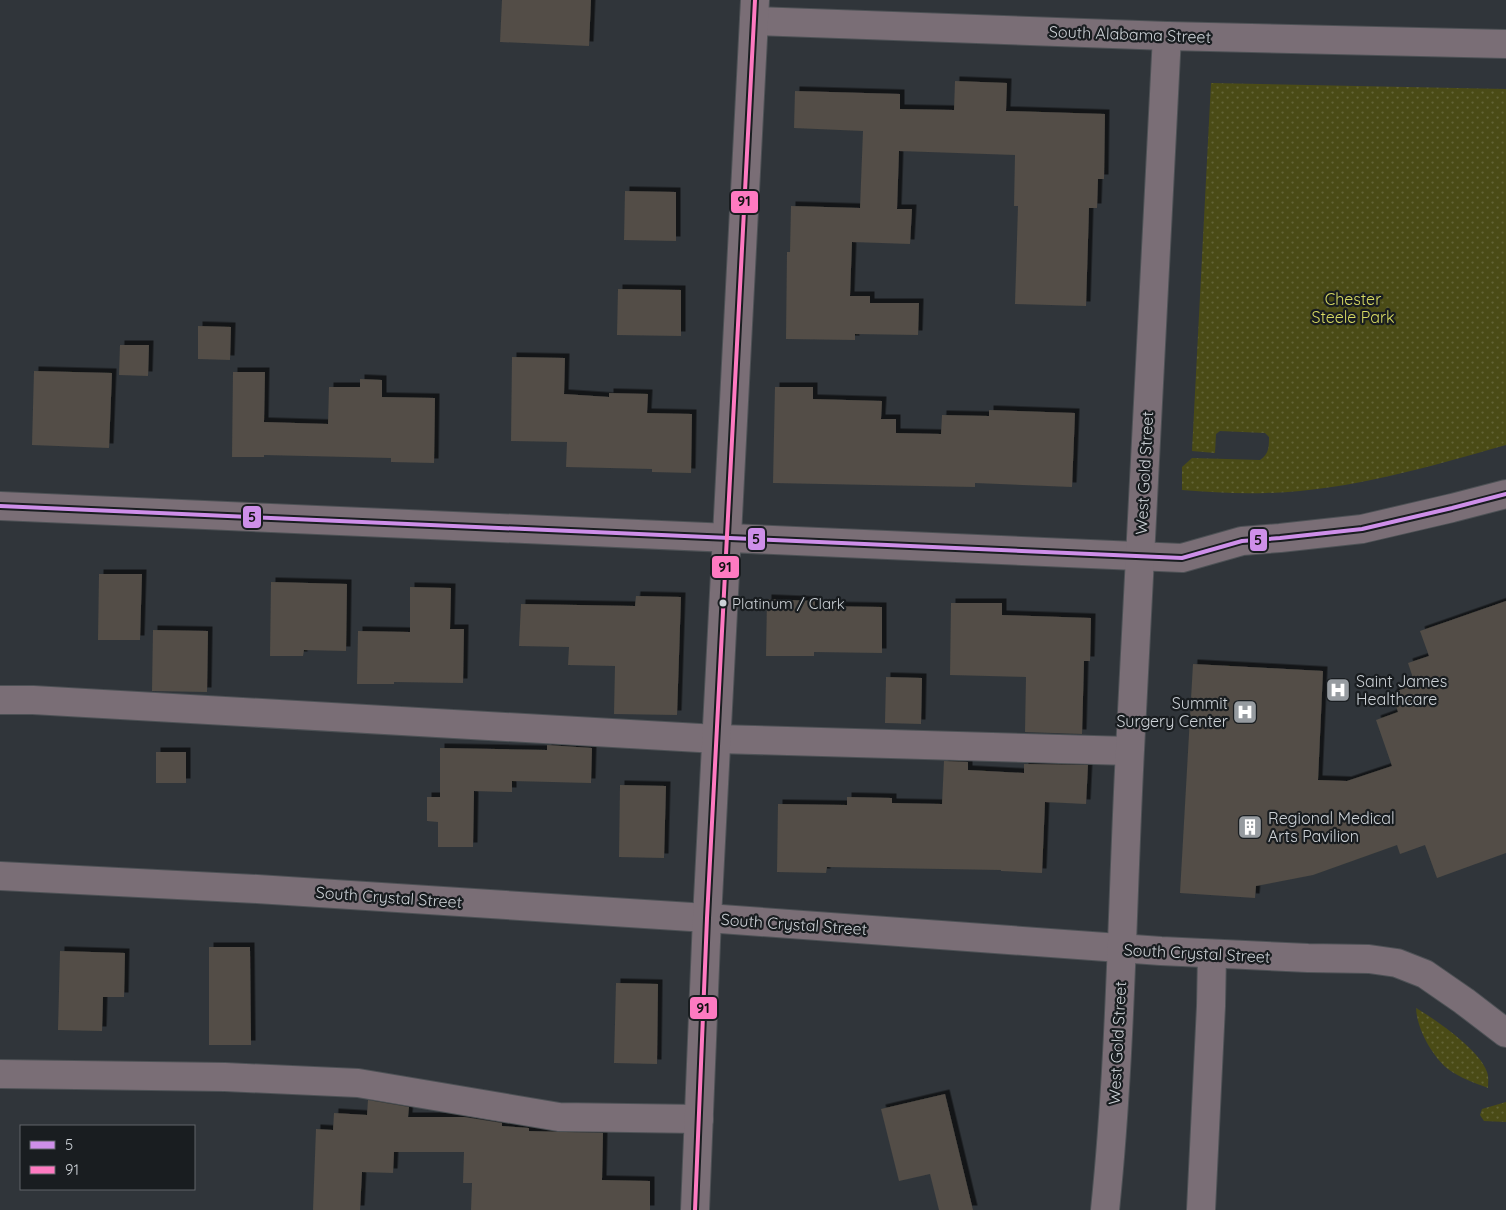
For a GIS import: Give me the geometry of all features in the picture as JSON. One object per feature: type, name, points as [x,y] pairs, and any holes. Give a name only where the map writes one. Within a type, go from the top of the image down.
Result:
[{"type":"street","name":"South Alabama Street","points":[[754,11],[1167,36],[1506,44]]},
{"type":"street","points":[[695,1210],[707,918],[754,11]]},
{"type":"street","name":"West Gold Street","points":[[1105,1210],[1112,1130],[1122,949],[1130,751],[1167,36]]},
{"type":"street","points":[[0,506],[1182,558],[1242,540],[1362,529],[1506,494]]},
{"type":"street","points":[[0,700],[34,700],[717,739],[1130,751]]},
{"type":"street","name":"South Crystal Street","points":[[0,876],[257,889],[707,918],[1122,949],[1369,959],[1396,963],[1425,974],[1506,1033]]},
{"type":"street","points":[[1201,1210],[1212,954]]},
{"type":"street","points":[[0,1074],[225,1077],[358,1083],[558,1117],[699,1119]]},
{"type":"green space","name":"Chester Steele Park","points":[[1211,83],[1506,89],[1506,445],[1388,477],[1327,488],[1255,493],[1182,490],[1182,467],[1192,458],[1260,460],[1267,453],[1269,444],[1269,437],[1265,433],[1220,431],[1216,434],[1215,453],[1192,451]]},
{"type":"green space","points":[[1416,1008],[1435,1020],[1476,1054],[1487,1072],[1488,1088],[1457,1075],[1442,1064],[1426,1042],[1419,1025]]},
{"type":"green space","points":[[1506,1102],[1506,1122],[1484,1121],[1480,1115],[1482,1109]]},
{"type":"building","points":[[502,0],[591,0],[589,46],[500,42]]},
{"type":"building","points":[[955,81],[1007,83],[1006,111],[1105,114],[1104,179],[1098,179],[1097,208],[1089,208],[1086,306],[1015,304],[1018,206],[1014,206],[1015,155],[899,151],[897,209],[912,209],[910,244],[852,242],[850,296],[870,296],[870,303],[919,303],[918,335],[855,334],[855,340],[786,339],[787,252],[790,252],[791,206],[860,208],[863,131],[794,128],[795,91],[900,94],[900,109],[954,110]]},
{"type":"building","points":[[625,191],[676,192],[676,241],[624,240]]},
{"type":"building","points":[[618,289],[681,290],[681,336],[617,335]]},
{"type":"building","points":[[198,326],[231,327],[230,360],[198,359]]},
{"type":"building","points":[[120,345],[149,345],[148,376],[119,375]]},
{"type":"building","points":[[512,357],[565,358],[564,394],[609,397],[609,393],[648,394],[647,413],[692,414],[691,473],[652,472],[652,469],[566,467],[567,442],[511,441]]},
{"type":"building","points":[[34,371],[112,373],[109,448],[32,445]]},
{"type":"building","points":[[233,372],[265,372],[264,422],[328,424],[329,387],[360,387],[360,379],[382,380],[382,397],[435,398],[434,463],[391,462],[391,458],[264,455],[264,457],[232,457]]},
{"type":"building","points":[[775,387],[813,387],[813,399],[882,401],[881,419],[896,419],[896,433],[941,434],[942,415],[989,416],[989,410],[1075,413],[1072,487],[975,483],[975,487],[773,483]]},
{"type":"building","points":[[99,574],[142,574],[140,640],[98,640]]},
{"type":"building","points":[[271,582],[347,584],[346,651],[304,650],[303,656],[270,656]]},
{"type":"building","points":[[410,587],[451,588],[450,629],[464,629],[463,683],[394,682],[394,684],[357,684],[358,631],[410,632]]},
{"type":"building","points":[[636,596],[681,597],[677,715],[614,714],[615,666],[568,665],[569,647],[519,646],[521,604],[635,606]]},
{"type":"building","points":[[767,599],[815,601],[815,606],[882,607],[882,653],[814,652],[814,656],[766,656]]},
{"type":"building","points":[[1506,601],[1506,853],[1437,878],[1425,845],[1400,854],[1397,845],[1313,875],[1256,886],[1255,898],[1180,893],[1193,664],[1323,671],[1318,780],[1347,781],[1392,766],[1376,720],[1398,712],[1392,693],[1415,684],[1408,663],[1429,656],[1420,631]]},
{"type":"building","points":[[951,603],[1002,603],[1002,615],[1091,618],[1090,661],[1084,661],[1082,734],[1025,732],[1026,677],[950,675]]},
{"type":"building","points":[[153,630],[208,631],[207,692],[152,691]]},
{"type":"building","points":[[886,677],[922,678],[921,724],[885,723]]},
{"type":"building","points":[[547,745],[592,748],[591,783],[512,781],[512,792],[474,791],[473,847],[438,847],[438,822],[427,821],[427,797],[440,797],[440,748],[547,750]]},
{"type":"building","points":[[156,752],[186,752],[186,783],[156,783]]},
{"type":"building","points":[[944,761],[968,762],[968,770],[1024,773],[1024,764],[1088,765],[1086,804],[1045,802],[1042,873],[1001,870],[827,867],[826,873],[777,872],[778,804],[847,805],[847,797],[892,798],[892,803],[942,804]]},
{"type":"building","points":[[620,785],[666,786],[664,858],[619,857]]},
{"type":"building","points":[[209,947],[250,947],[251,1045],[209,1045]]},
{"type":"building","points":[[60,951],[125,953],[124,997],[103,997],[102,1031],[58,1030]]},
{"type":"building","points":[[616,983],[658,984],[657,1064],[614,1063]]},
{"type":"building","points":[[945,1094],[973,1210],[939,1210],[930,1174],[899,1181],[881,1109]]},
{"type":"building","points":[[368,1100],[409,1107],[408,1117],[464,1117],[502,1123],[502,1126],[529,1128],[529,1131],[603,1133],[602,1180],[650,1181],[650,1210],[471,1210],[472,1183],[463,1183],[464,1152],[394,1152],[393,1173],[362,1172],[360,1210],[313,1210],[316,1129],[333,1130],[334,1113],[367,1115]]},
{"type":"transit line","name":"91","points":[[695,1210],[707,918],[755,0]]},
{"type":"transit line","name":"5","points":[[0,506],[1182,558],[1242,541],[1362,529],[1506,494]]},
{"type":"place","name":"Platinum / Clark","points":[[723,603]]},
{"type":"place","name":"Saint James Healthcare","points":[[1338,690]]},
{"type":"place","name":"Summit Surgery Center","points":[[1245,712]]},
{"type":"place","name":"Regional Medical Arts Pavilion","points":[[1250,827]]}]
